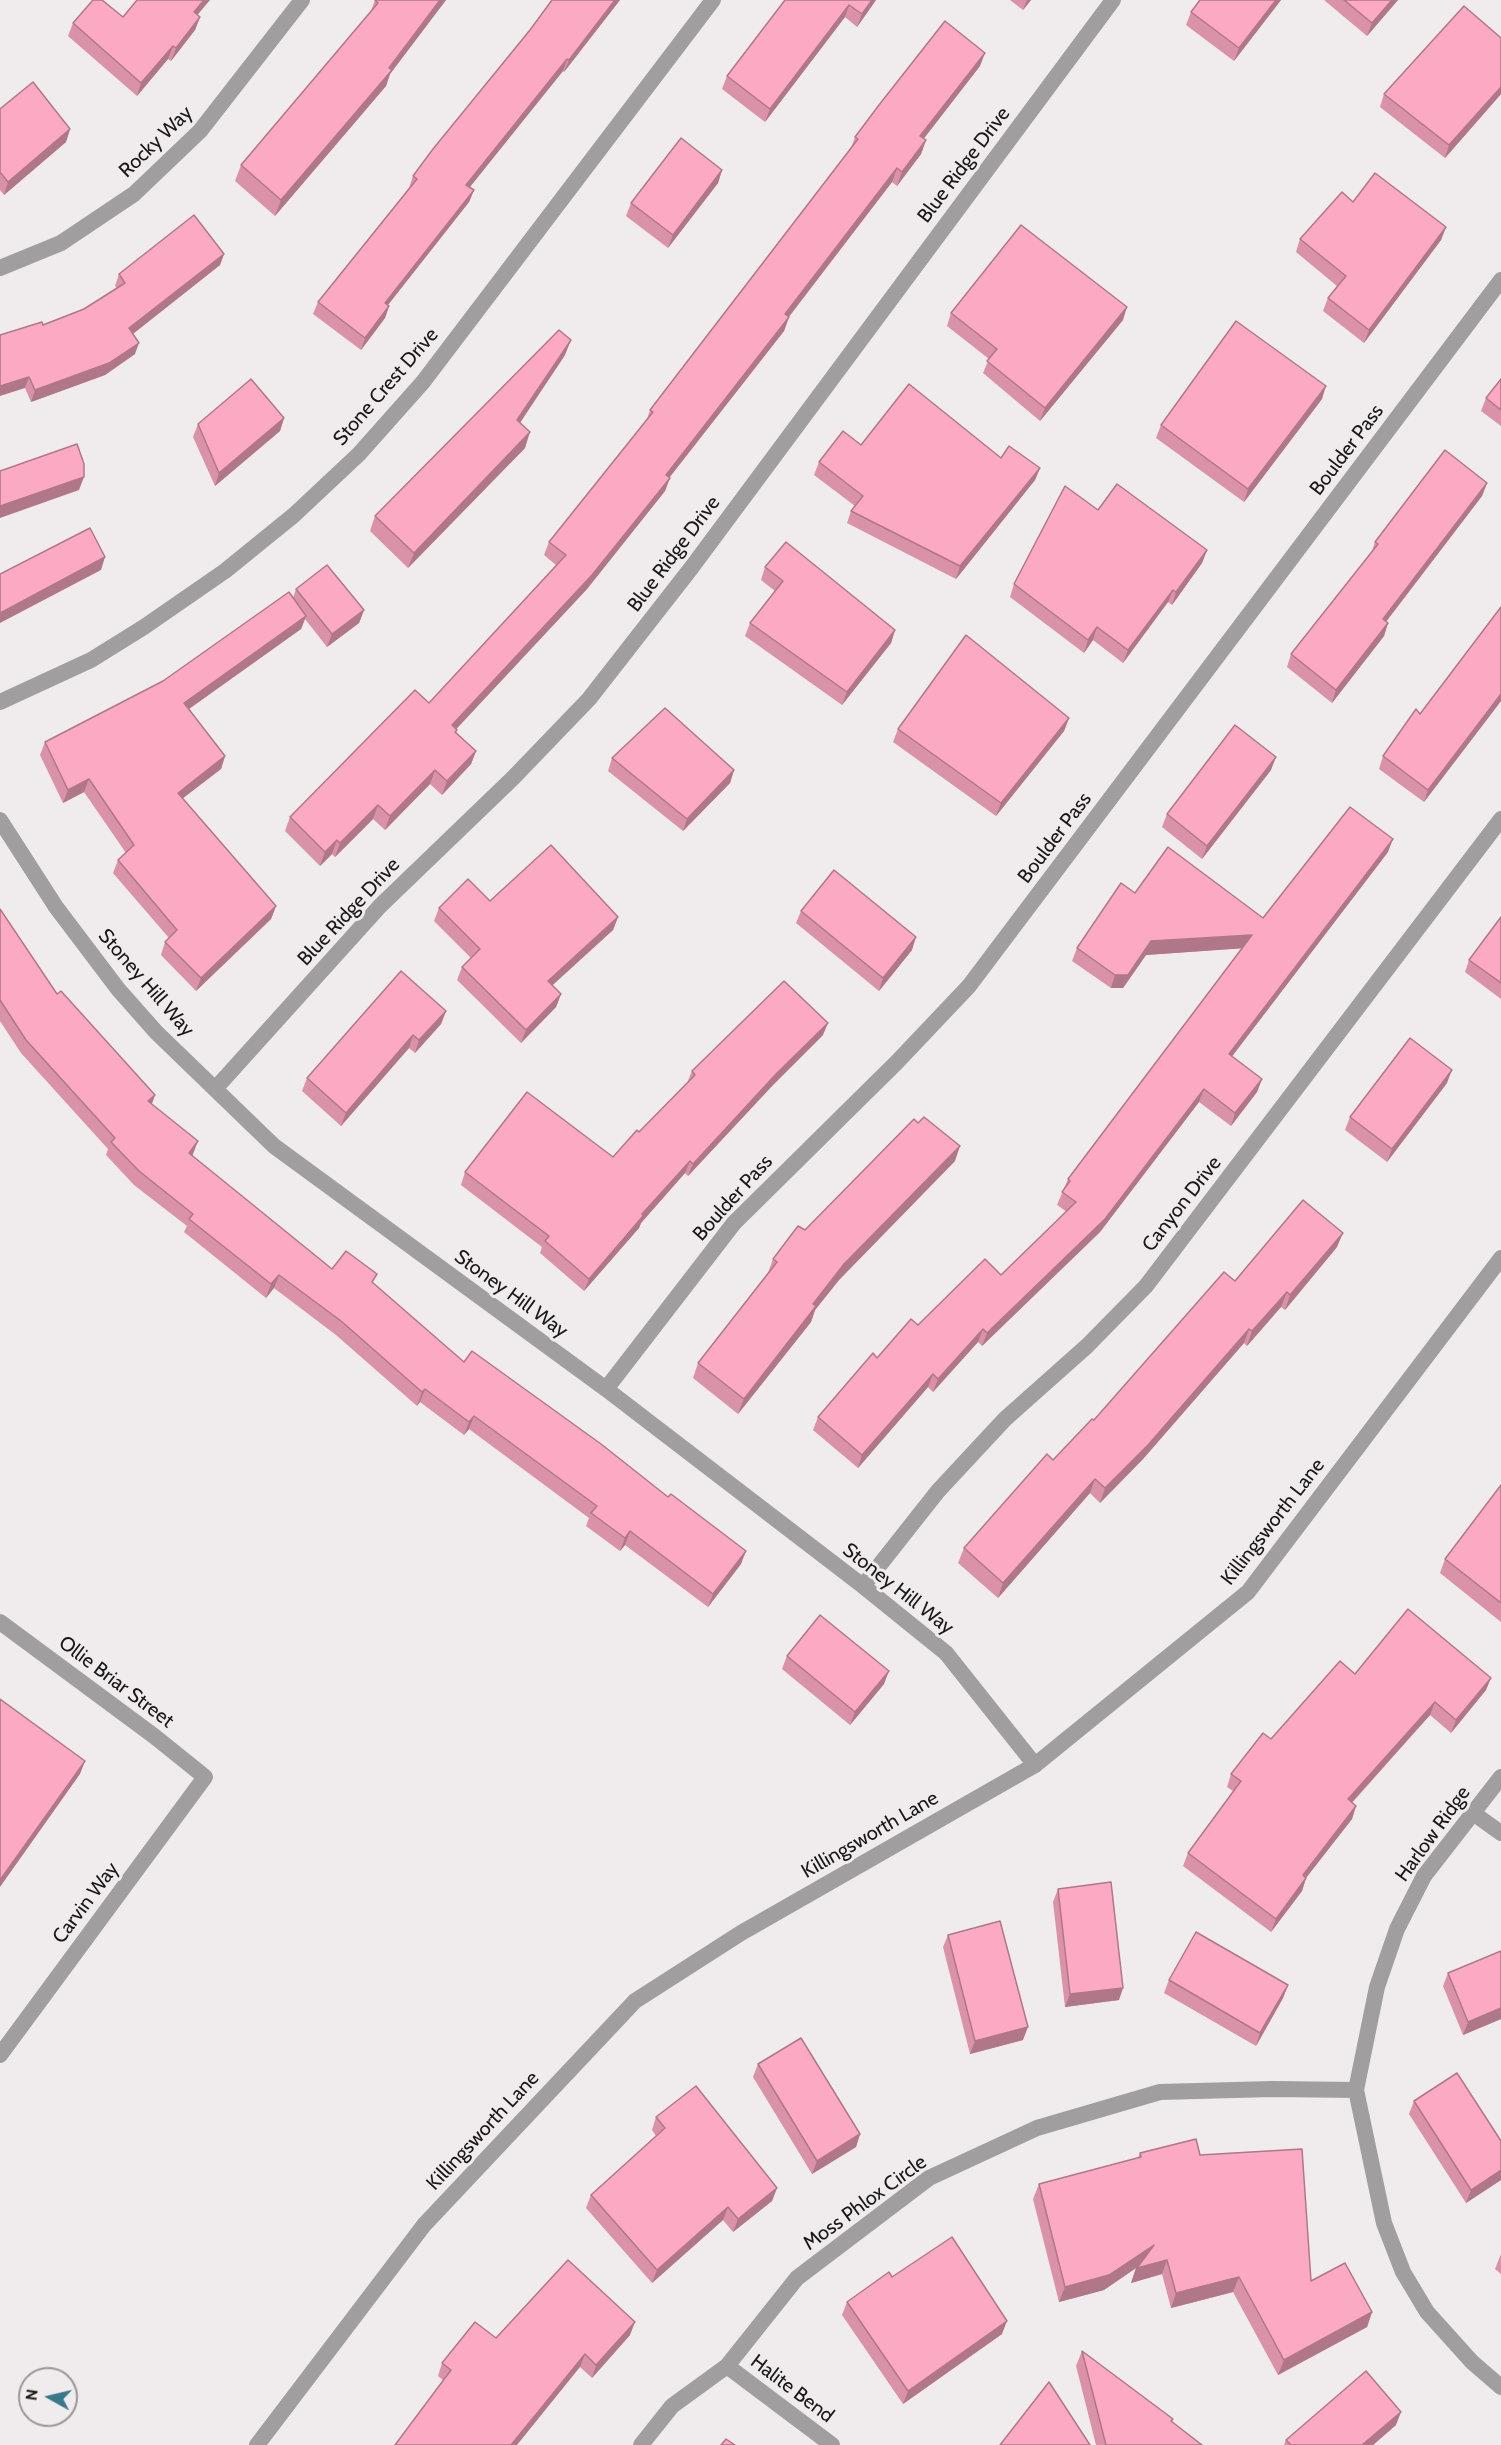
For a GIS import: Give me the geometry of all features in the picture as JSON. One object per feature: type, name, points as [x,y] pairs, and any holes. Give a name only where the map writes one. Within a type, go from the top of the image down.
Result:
[{"type":"street","name":"Rocky Way","points":[[0,267],[61,243],[134,194],[200,131],[302,0]]},
{"type":"street","name":"Stone Crest Drive","points":[[0,702],[91,660],[153,621],[225,571],[294,515],[358,454],[423,382],[713,0]]},
{"type":"street","name":"Blue Ridge Drive","points":[[215,1089],[380,906],[513,778],[588,699],[692,567],[1113,0]]},
{"type":"street","name":"Boulder Pass","points":[[606,1389],[734,1223],[897,1062],[969,986],[1501,280]]},
{"type":"street","name":"Canyon Drive","points":[[863,1586],[938,1491],[1005,1419],[1087,1346],[1146,1286],[1501,819]]},
{"type":"street","name":"Stoney Hill Way","points":[[0,820],[56,907],[118,989],[156,1032],[274,1146],[606,1389],[863,1586],[946,1653],[1035,1765]]},
{"type":"street","name":"Killingsworth Lane","points":[[257,2445],[424,2225],[634,2001],[741,1933],[1035,1765],[1248,1592],[1501,1258]]},
{"type":"street","name":"Ollie Briar Street","points":[[0,1622],[154,1736],[205,1777]]},
{"type":"street","name":"Carvin Way","points":[[0,2055],[205,1777]]},
{"type":"street","name":"Harlow Ridge","points":[[1356,2090],[1377,1987],[1397,1929],[1424,1876],[1501,1777]]},
{"type":"street","points":[[1473,1813],[1501,1833]]},
{"type":"street","name":"Moss Phlox Circle","points":[[641,2445],[672,2406],[727,2366],[797,2278],[929,2178],[1037,2128],[1160,2092],[1272,2089],[1356,2090]]},
{"type":"street","points":[[1356,2090],[1384,2223],[1403,2272],[1426,2312],[1472,2362],[1501,2387]]},
{"type":"street","name":"Halite Bend","points":[[727,2366],[832,2445]]},
{"type":"building","points":[[93,0],[102,0],[123,17],[137,0],[204,0],[194,12],[200,17],[176,48],[173,46],[141,83],[73,23]]},
{"type":"building","points":[[375,0],[440,0],[389,68],[392,70],[281,200],[241,165],[378,3]]},
{"type":"building","points":[[552,0],[615,0],[569,60],[567,59],[466,185],[474,190],[385,303],[389,306],[365,338],[318,302],[417,179],[413,176],[433,149]]},
{"type":"building","points":[[785,0],[872,0],[862,14],[849,5],[770,109],[727,76]]},
{"type":"building","points":[[1200,0],[1276,0],[1239,48],[1191,12]]},
{"type":"building","points":[[1344,0],[1392,0],[1372,23]]},
{"type":"building","points":[[1464,6],[1501,38],[1501,87],[1449,145],[1384,94]]},
{"type":"building","points":[[945,21],[985,53],[920,136],[926,140],[902,172],[897,168],[785,314],[789,317],[666,475],[670,478],[592,575],[452,725],[457,730],[455,732],[476,751],[447,781],[435,770],[390,816],[378,805],[340,843],[337,840],[325,852],[290,817],[415,690],[429,703],[566,555],[549,542],[653,412],[650,410],[858,139],[855,137]]},
{"type":"building","points":[[33,82],[70,129],[8,182],[0,172],[0,109]]},
{"type":"building","points":[[681,138],[722,170],[673,235],[631,203]]},
{"type":"building","points":[[1375,173],[1446,227],[1369,330],[1328,298],[1346,276],[1300,239],[1342,192],[1353,202]]},
{"type":"building","points":[[194,215],[224,254],[129,328],[139,343],[109,363],[35,390],[29,377],[0,386],[0,335],[42,322],[43,325],[84,309],[125,283],[119,274]]},
{"type":"building","points":[[1021,225],[1127,307],[1045,408],[987,361],[997,349],[951,313]]},
{"type":"building","points":[[1236,321],[1326,386],[1248,489],[1161,425]]},
{"type":"building","points":[[559,330],[571,340],[517,420],[530,432],[414,553],[375,516]]},
{"type":"building","points":[[251,379],[284,418],[219,473],[198,424]]},
{"type":"building","points":[[1501,379],[1501,410],[1486,398]]},
{"type":"building","points":[[909,384],[1001,458],[1009,446],[1040,468],[960,566],[851,511],[863,496],[819,462],[843,431],[861,445]]},
{"type":"building","points":[[77,444],[84,464],[84,477],[0,506],[0,471]]},
{"type":"building","points":[[1445,450],[1487,483],[1383,619],[1388,623],[1336,690],[1291,654],[1378,544],[1375,542]]},
{"type":"building","points":[[1117,484],[1207,550],[1176,592],[1173,590],[1128,650],[1097,627],[1088,640],[1014,584],[1065,486],[1098,510]]},
{"type":"building","points":[[90,528],[105,557],[0,613],[0,574]]},
{"type":"building","points":[[786,542],[895,630],[847,692],[750,623],[783,581],[765,567]]},
{"type":"building","points":[[327,565],[364,610],[332,634],[296,589]]},
{"type":"building","points":[[289,592],[306,616],[184,703],[225,756],[178,793],[276,906],[201,978],[165,942],[177,930],[118,860],[134,845],[89,779],[68,790],[45,742],[163,681]]},
{"type":"building","points":[[1501,607],[1501,694],[1428,790],[1383,756],[1416,709],[1420,714]]},
{"type":"building","points":[[966,635],[1069,718],[1001,803],[898,729]]},
{"type":"building","points":[[665,708],[734,770],[687,819],[612,758]]},
{"type":"building","points":[[1235,725],[1276,757],[1207,846],[1167,814]]},
{"type":"building","points":[[1350,807],[1393,839],[1229,1054],[1262,1079],[1235,1113],[1204,1089],[1105,1219],[987,1333],[983,1329],[938,1379],[933,1374],[862,1455],[818,1417],[873,1353],[877,1358],[911,1319],[918,1325],[985,1259],[1001,1275],[1076,1202],[1062,1192],[1070,1181],[1068,1179],[1252,935],[1151,941],[1128,975],[1115,975],[1077,948],[1121,883],[1135,893],[1168,847],[1263,918]]},
{"type":"building","points":[[551,845],[618,917],[548,981],[561,994],[526,1030],[462,967],[480,949],[439,908],[468,879],[490,901]]},
{"type":"building","points":[[834,870],[916,937],[883,978],[801,911]]},
{"type":"building","points":[[0,909],[57,994],[61,991],[155,1095],[148,1101],[198,1141],[189,1153],[332,1269],[346,1251],[377,1274],[372,1282],[464,1362],[472,1351],[601,1444],[668,1497],[671,1494],[746,1551],[713,1594],[630,1531],[625,1538],[591,1513],[597,1506],[474,1416],[469,1422],[425,1389],[422,1392],[341,1321],[279,1275],[271,1284],[189,1219],[193,1214],[139,1171],[111,1142],[115,1138],[26,1040],[0,1000]]},
{"type":"building","points":[[1501,917],[1501,983],[1469,960]]},
{"type":"building","points":[[401,971],[446,1011],[419,1040],[413,1035],[346,1113],[307,1078]]},
{"type":"building","points":[[784,981],[828,1023],[777,1073],[693,1164],[690,1161],[642,1214],[643,1216],[589,1279],[545,1241],[549,1236],[465,1172],[527,1092],[613,1157],[637,1130],[639,1132],[695,1075],[692,1071]]},
{"type":"building","points":[[1410,1038],[1452,1070],[1392,1149],[1350,1117]]},
{"type":"building","points":[[924,1117],[960,1146],[844,1264],[813,1304],[816,1306],[744,1399],[698,1363],[777,1262],[773,1259],[798,1226],[805,1230],[914,1119],[918,1123]]},
{"type":"building","points":[[1303,1200],[1343,1233],[1290,1295],[1287,1292],[1252,1331],[1249,1329],[1148,1445],[1105,1488],[1095,1479],[1003,1583],[964,1548],[1047,1454],[1053,1460],[1092,1419],[1094,1420],[1224,1272],[1235,1281]]},
{"type":"building","points":[[1501,1485],[1501,1603],[1445,1559]]},
{"type":"building","points":[[1408,1609],[1491,1678],[1456,1720],[1435,1702],[1348,1799],[1356,1806],[1303,1875],[1306,1878],[1276,1919],[1188,1853],[1241,1781],[1231,1774],[1263,1733],[1271,1739],[1340,1661],[1355,1674]]},
{"type":"building","points":[[820,1615],[889,1671],[855,1712],[787,1656]]},
{"type":"building","points":[[0,1699],[85,1761],[0,1880]]},
{"type":"building","points":[[1111,1882],[1123,1988],[1070,1994],[1058,1889]]},
{"type":"building","points":[[1000,1921],[1028,2027],[975,2041],[948,1935]]},
{"type":"building","points":[[1196,1932],[1288,1985],[1260,2033],[1169,1980]]},
{"type":"building","points":[[1501,1951],[1501,2008],[1468,2022],[1448,1973]]},
{"type":"building","points":[[801,2038],[860,2134],[817,2161],[758,2064]]},
{"type":"building","points":[[1457,2073],[1501,2141],[1501,2170],[1471,2190],[1414,2101]]},
{"type":"building","points":[[696,2086],[777,2188],[738,2219],[728,2207],[657,2270],[591,2195],[665,2128],[656,2117]]},
{"type":"building","points":[[1196,2139],[1200,2155],[1302,2149],[1311,2281],[1345,2263],[1372,2312],[1284,2360],[1239,2277],[1176,2293],[1167,2260],[1137,2268],[1154,2245],[1109,2275],[1065,2287],[1039,2184],[1141,2157],[1140,2153]]},
{"type":"building","points":[[952,2237],[1007,2321],[908,2391],[847,2302],[889,2272],[892,2277]]},
{"type":"building","points":[[568,2260],[635,2322],[596,2365],[585,2354],[511,2445],[395,2445],[451,2370],[442,2363],[475,2322],[496,2338]]},
{"type":"building","points":[[1082,2351],[1173,2419],[1171,2421],[1202,2445],[1106,2445]]},
{"type":"building","points":[[1366,2371],[1401,2412],[1362,2445],[1291,2445],[1286,2440]]},
{"type":"building","points":[[1049,2382],[1090,2445],[1000,2445]]},
{"type":"building","points":[[726,2439],[735,2445],[721,2445]]}]
